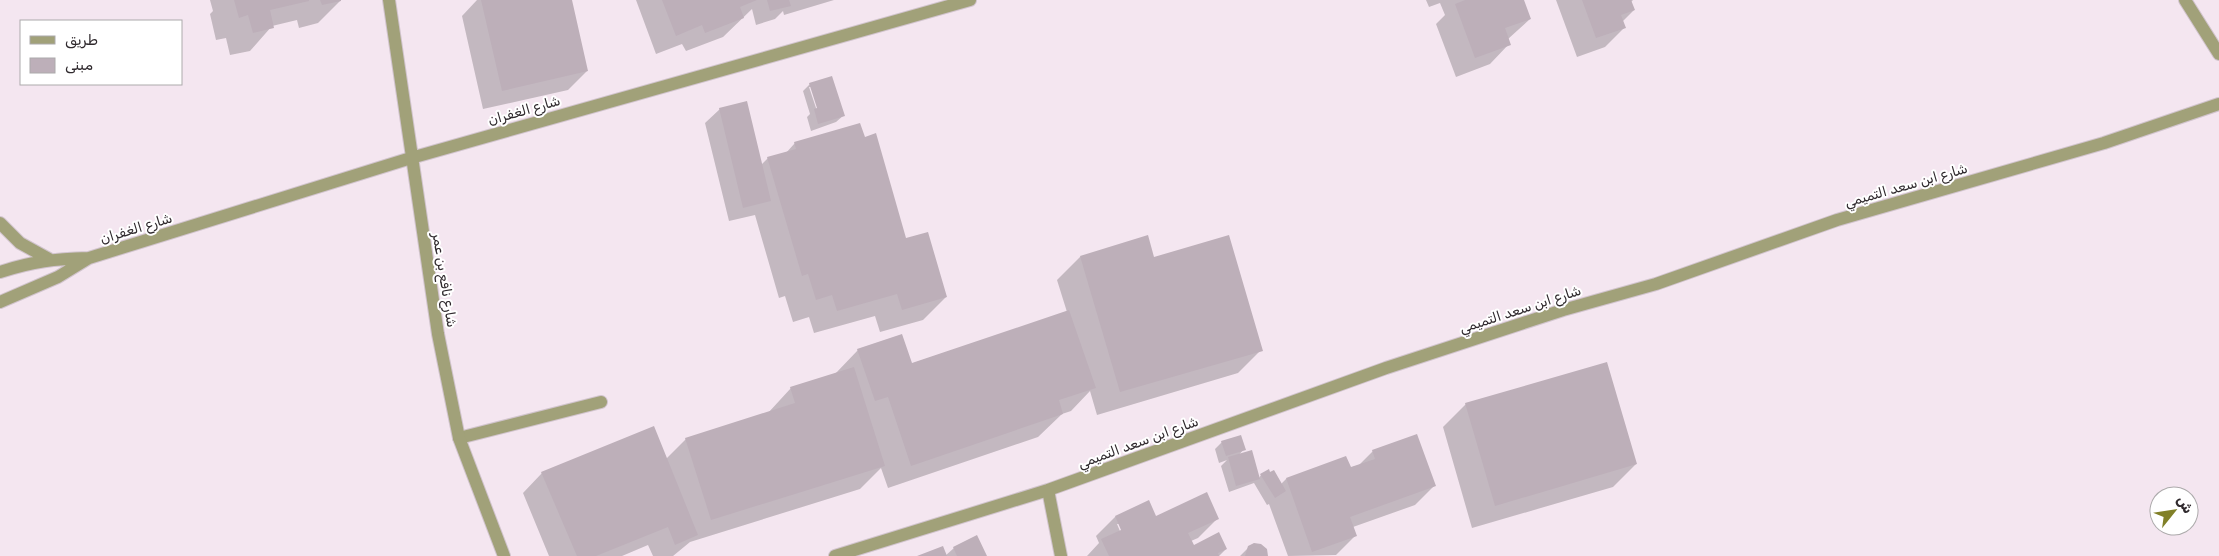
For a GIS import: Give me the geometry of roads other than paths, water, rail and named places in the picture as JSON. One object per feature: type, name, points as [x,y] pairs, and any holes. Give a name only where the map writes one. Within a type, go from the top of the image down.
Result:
[{"type":"street","name":"شارع نافع بن عمر","points":[[389,0],[438,334],[459,438],[504,556]]},
{"type":"street","name":"شارع الغفران","points":[[0,302],[58,277],[89,258],[411,158],[970,0]]},
{"type":"street","points":[[2185,0],[2219,54]]},
{"type":"street","name":"شارع ابن سعد التميمي","points":[[835,556],[1048,490],[1386,368],[1563,310],[1656,284],[1837,220],[2104,143],[2219,104]]},
{"type":"street","points":[[0,222],[20,242],[49,259]]},
{"type":"street","name":"شارع الغفران","points":[[0,272],[27,262],[49,259],[89,258]]},
{"type":"street","points":[[459,438],[601,402]]},
{"type":"street","points":[[1048,490],[1061,556]]}]
